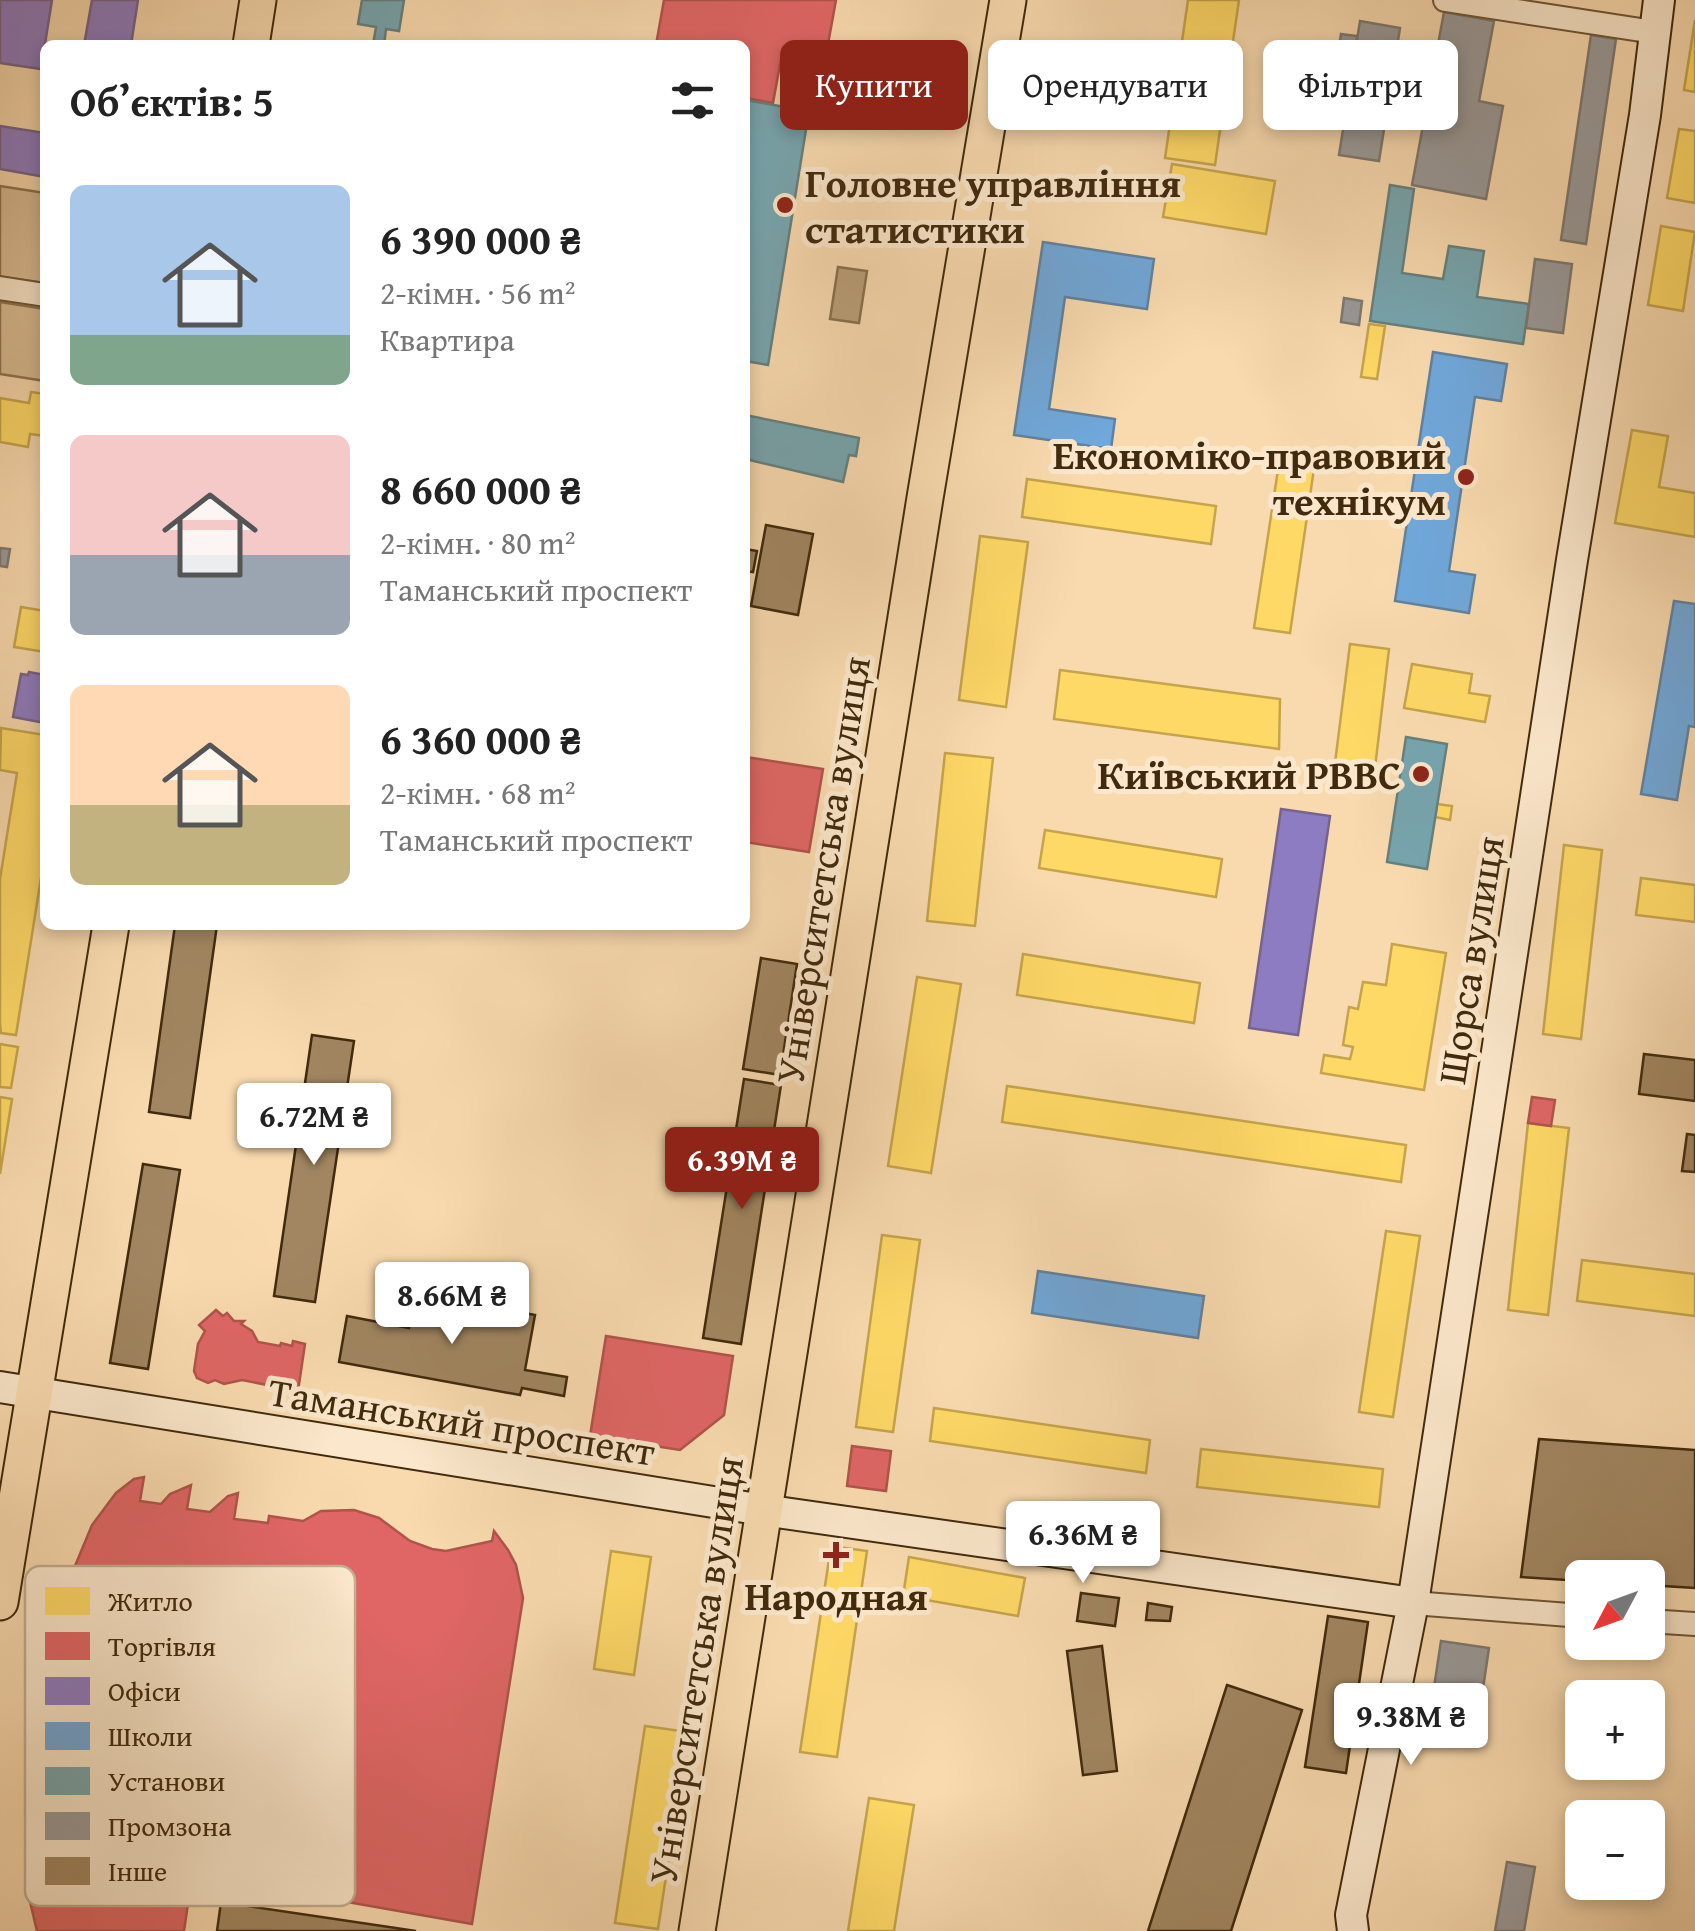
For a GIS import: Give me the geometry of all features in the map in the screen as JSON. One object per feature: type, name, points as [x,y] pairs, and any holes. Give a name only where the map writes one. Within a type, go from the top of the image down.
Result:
[{"type":"main road","points":[[252,40],[258,0]]},
{"type":"main road","name":"Університетська вулиця","points":[[697,1931],[924,498],[1008,0]]},
{"type":"main road","points":[[0,1602],[11,1394],[110,930]]},
{"type":"street","points":[[1445,0],[1654,32]]},
{"type":"street","name":"Щорса вулиця","points":[[1353,1931],[1351,1914],[1413,1603],[1572,560],[1645,115],[1659,0]]},
{"type":"street","points":[[0,288],[40,293]]},
{"type":"street","name":"Таманський проспект","points":[[11,1394],[763,1510],[1413,1603]]},
{"type":"street","points":[[1413,1603],[1565,1615]]},
{"type":"street","points":[[1665,1622],[1695,1624]]},
{"type":"shaded area","points":[[0,186],[40,192],[40,282],[0,277]]},
{"type":"shaded area","points":[[838,267],[867,271],[859,323],[830,319]]},
{"type":"shaded area","points":[[0,302],[40,308],[40,380],[0,374]]},
{"type":"building: Житло","points":[[1188,0],[1239,0],[1233,40],[1182,40]]},
{"type":"building: Житло","points":[[1695,20],[1695,92],[1684,90]]},
{"type":"building: Житло","points":[[1679,129],[1695,131],[1695,203],[1667,198]]},
{"type":"building: Житло","points":[[1169,130],[1220,130],[1215,165],[1165,158]]},
{"type":"building: Житло","points":[[1172,164],[1275,181],[1266,234],[1163,217]]},
{"type":"building: Житло","points":[[1661,226],[1695,232],[1683,311],[1648,305]]},
{"type":"building: Житло","points":[[1369,324],[1385,326],[1377,379],[1361,377]]},
{"type":"building: Житло","points":[[31,392],[40,393],[40,435],[30,434],[28,447],[0,442],[0,398],[29,403]]},
{"type":"building: Житло","points":[[1632,430],[1668,436],[1659,487],[1695,493],[1695,537],[1615,523]]},
{"type":"building: Житло","points":[[1281,450],[1316,455],[1290,633],[1254,628]]},
{"type":"building: Житло","points":[[1027,479],[1216,506],[1211,544],[1022,517]]},
{"type":"building: Житло","points":[[980,536],[1028,542],[1006,707],[959,700]]},
{"type":"building: Житло","points":[[21,607],[40,610],[40,651],[14,647]]},
{"type":"building: Житло","points":[[1350,644],[1389,649],[1375,768],[1335,763]]},
{"type":"building: Житло","points":[[1412,664],[1472,674],[1469,693],[1490,696],[1485,722],[1404,708]]},
{"type":"building: Житло","points":[[1060,670],[1280,699],[1279,749],[1054,719]]},
{"type":"building: Житло","points":[[1,728],[40,734],[40,884],[16,1035],[1,1033],[0,879],[17,773],[0,770]]},
{"type":"building: Житло","points":[[945,753],[993,758],[975,926],[927,921]]},
{"type":"building: Житло","points":[[1437,804],[1452,806],[1450,820],[1435,817]]},
{"type":"building: Житло","points":[[1045,830],[1222,859],[1216,897],[1039,868]]},
{"type":"building: Житло","points":[[1564,845],[1602,850],[1581,1039],[1543,1034]]},
{"type":"building: Житло","points":[[1641,878],[1695,885],[1695,922],[1636,915]]},
{"type":"building: Житло","points":[[1392,944],[1446,953],[1424,1090],[1321,1073],[1324,1055],[1350,1059],[1353,1047],[1343,1045],[1349,1007],[1358,1009],[1363,982],[1386,985]]},
{"type":"building: Житло","points":[[1023,954],[1200,983],[1194,1023],[1017,995]]},
{"type":"building: Житло","points":[[917,977],[961,984],[931,1173],[888,1166]]},
{"type":"building: Житло","points":[[0,1044],[18,1047],[11,1088],[0,1087]]},
{"type":"building: Житло","points":[[1007,1086],[1406,1145],[1401,1182],[1002,1122]]},
{"type":"building: Житло","points":[[0,1097],[12,1099],[0,1174]]},
{"type":"building: Житло","points":[[1528,1123],[1569,1128],[1548,1315],[1508,1310]]},
{"type":"building: Житло","points":[[1386,1231],[1420,1236],[1393,1417],[1359,1412]]},
{"type":"building: Житло","points":[[882,1235],[920,1240],[893,1432],[856,1427]]},
{"type":"building: Житло","points":[[1582,1260],[1695,1274],[1695,1316],[1577,1301]]},
{"type":"building: Житло","points":[[934,1408],[1150,1440],[1146,1473],[930,1441]]},
{"type":"building: Житло","points":[[1201,1449],[1383,1469],[1379,1507],[1197,1487]]},
{"type":"building: Житло","points":[[831,1546],[867,1551],[837,1757],[800,1752]]},
{"type":"building: Житло","points":[[611,1551],[651,1557],[634,1675],[594,1669]]},
{"type":"building: Житло","points":[[909,1557],[1025,1578],[1018,1616],[903,1596]]},
{"type":"building: Житло","points":[[645,1726],[688,1732],[658,1929],[615,1923]]},
{"type":"building: Житло","points":[[869,1798],[914,1805],[894,1931],[848,1931]]},
{"type":"building: Торгівля","points":[[664,0],[836,0],[829,40],[780,40],[773,103],[750,99],[750,40],[657,40]]},
{"type":"building: Торгівля","points":[[750,758],[823,769],[809,852],[750,843]]},
{"type":"building: Торгівля","points":[[1532,1097],[1555,1100],[1551,1126],[1528,1123]]},
{"type":"building: Торгівля","points":[[216,1310],[223,1316],[227,1313],[234,1321],[244,1321],[241,1324],[252,1331],[258,1342],[280,1346],[292,1346],[293,1341],[305,1344],[298,1391],[242,1380],[224,1384],[197,1378],[194,1371],[198,1344],[205,1331],[199,1325]]},
{"type":"building: Торгівля","points":[[606,1336],[733,1356],[724,1415],[680,1450],[590,1436]]},
{"type":"building: Торгівля","points":[[852,1446],[891,1451],[886,1491],[847,1486]]},
{"type":"building: Торгівля","points":[[144,1477],[140,1501],[161,1504],[170,1494],[191,1485],[187,1509],[210,1512],[228,1496],[238,1493],[234,1519],[268,1523],[269,1516],[303,1521],[321,1511],[354,1510],[379,1518],[410,1541],[432,1549],[446,1551],[492,1541],[494,1531],[516,1565],[523,1598],[472,1924],[355,1903],[355,1566],[75,1566],[92,1525],[116,1493],[134,1479]]},
{"type":"building: Торгівля","points":[[31,1906],[188,1906],[184,1931],[37,1931]]},
{"type":"building: Офіси","points":[[0,0],[52,0],[46,40],[40,40],[40,69],[0,63]]},
{"type":"building: Офіси","points":[[92,0],[138,0],[132,40],[85,40]]},
{"type":"building: Офіси","points":[[0,126],[40,132],[40,176],[0,169]]},
{"type":"building: Офіси","points":[[21,674],[40,674],[40,722],[13,717]]},
{"type":"building: Офіси","points":[[1281,809],[1330,816],[1298,1035],[1249,1028]]},
{"type":"building: Школи","points":[[1043,242],[1154,259],[1147,309],[1065,297],[1049,409],[1115,419],[1111,449],[1014,435]]},
{"type":"building: Школи","points":[[1433,352],[1507,364],[1501,401],[1475,397],[1449,571],[1475,575],[1469,613],[1395,601]]},
{"type":"building: Школи","points":[[1674,601],[1695,604],[1695,727],[1689,726],[1677,800],[1641,794]]},
{"type":"building: Школи","points":[[1038,1271],[1204,1296],[1198,1338],[1032,1313]]},
{"type":"building: Установи","points":[[362,0],[404,0],[399,31],[386,29],[385,40],[374,40],[376,27],[358,24]]},
{"type":"building: Установи","points":[[750,101],[780,106],[780,130],[806,130],[768,365],[750,362]]},
{"type":"building: Установи","points":[[1390,185],[1414,189],[1402,273],[1443,279],[1449,246],[1484,251],[1477,297],[1529,304],[1523,344],[1370,321]]},
{"type":"building: Установи","points":[[750,416],[859,438],[856,456],[849,455],[843,482],[750,460]]},
{"type":"building: Установи","name":"Київський РВВС","points":[[1406,737],[1447,744],[1427,869],[1387,862]]},
{"type":"building: Промзона","points":[[1444,12],[1494,21],[1479,101],[1503,106],[1486,199],[1412,185],[1422,130],[1458,130],[1458,40],[1439,40]]},
{"type":"building: Промзона","points":[[1360,21],[1400,28],[1398,40],[1357,40]]},
{"type":"building: Промзона","points":[[1341,34],[1357,36],[1356,40],[1340,40]]},
{"type":"building: Промзона","points":[[1591,35],[1616,39],[1586,244],[1561,240]]},
{"type":"building: Промзона","points":[[1343,130],[1384,130],[1379,161],[1339,155]]},
{"type":"building: Промзона","points":[[1535,259],[1572,264],[1563,333],[1526,328]]},
{"type":"building: Промзона","points":[[1344,298],[1362,301],[1359,325],[1341,322]]},
{"type":"building: Промзона","points":[[0,548],[10,549],[7,567],[0,566]]},
{"type":"building: Промзона","points":[[1441,1641],[1489,1648],[1478,1722],[1430,1714]]},
{"type":"building: Промзона","points":[[1507,1862],[1535,1867],[1524,1931],[1495,1931]]},
{"type":"building: Інше","points":[[766,525],[813,534],[798,615],[751,606]]},
{"type":"building: Інше","points":[[750,550],[757,551],[750,572]]},
{"type":"building: Інше","points":[[174,930],[216,930],[190,1118],[149,1112]]},
{"type":"building: Інше","points":[[761,958],[797,964],[780,1075],[743,1069]]},
{"type":"building: Інше","points":[[312,1035],[354,1041],[315,1302],[274,1296]]},
{"type":"building: Інше","points":[[1644,1054],[1695,1060],[1695,1101],[1639,1094]]},
{"type":"building: Інше","points":[[744,1079],[781,1085],[741,1344],[703,1338]]},
{"type":"building: Інше","points":[[1687,1134],[1695,1135],[1695,1172],[1682,1171]]},
{"type":"building: Інше","points":[[143,1164],[180,1170],[148,1369],[110,1363]]},
{"type":"building: Інше","points":[[416,1293],[535,1315],[525,1370],[567,1377],[564,1396],[522,1388],[520,1395],[339,1362],[347,1316],[409,1328]]},
{"type":"building: Інше","points":[[1539,1439],[1695,1450],[1695,1588],[1665,1586],[1665,1560],[1565,1560],[1565,1580],[1521,1577]]},
{"type":"building: Інше","points":[[1081,1593],[1119,1598],[1115,1626],[1077,1621]]},
{"type":"building: Інше","points":[[1148,1603],[1172,1607],[1170,1621],[1146,1620]]},
{"type":"building: Інше","points":[[1328,1616],[1368,1622],[1346,1773],[1305,1767]]},
{"type":"building: Інше","points":[[1102,1646],[1117,1771],[1083,1775],[1067,1651]]},
{"type":"building: Інше","points":[[1227,1685],[1302,1710],[1231,1931],[1148,1931]]},
{"type":"building: Інше","points":[[220,1906],[248,1906],[416,1931],[217,1931]]},
{"type":"place","name":"Головне управління статистики","points":[[785,205]]},
{"type":"place","name":"Економіко-правовий технікум","points":[[1466,477]]},
{"type":"place","name":"Київський РВВС","points":[[1421,774]]},
{"type":"place","name":"Народная","points":[[836,1555]]}]
